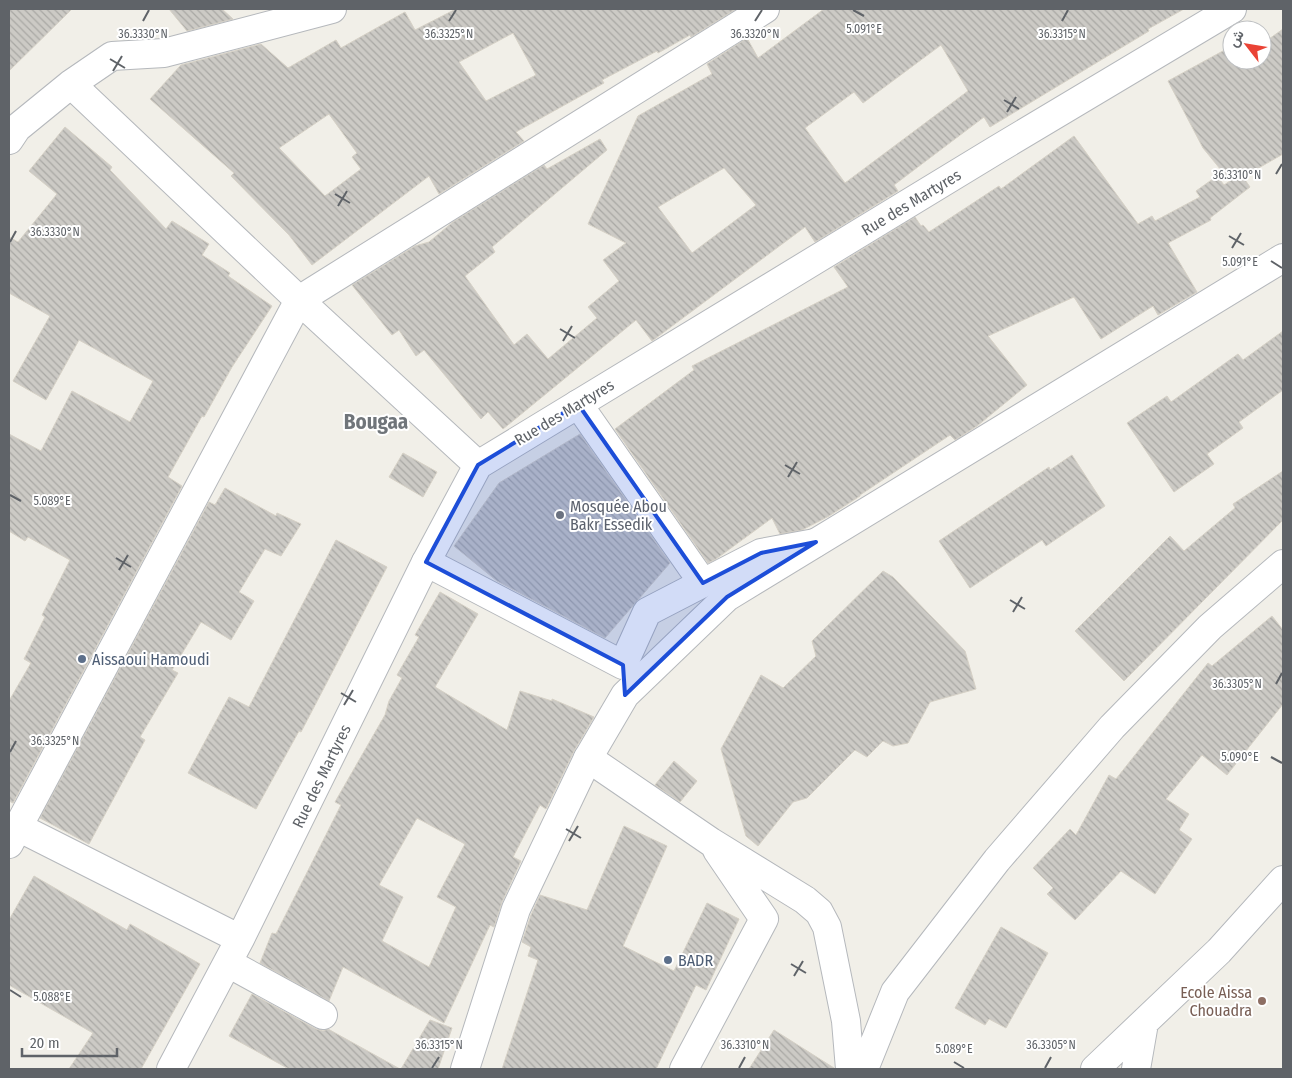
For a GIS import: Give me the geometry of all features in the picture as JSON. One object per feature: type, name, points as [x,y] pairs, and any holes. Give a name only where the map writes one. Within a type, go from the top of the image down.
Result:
[{"type":"street","points":[[9,140],[17,128],[71,84],[112,56],[164,53],[332,9]]},
{"type":"street","points":[[240,939],[12,831],[299,300],[766,9]]},
{"type":"street","name":"Rue des Martyres","points":[[171,1069],[228,963],[426,562],[478,465],[1232,9]]},
{"type":"street","points":[[71,84],[299,300],[478,465]]},
{"type":"street","points":[[465,1069],[516,909],[588,758],[625,695],[727,596],[1283,258]]},
{"type":"street","points":[[578,404],[704,583]]},
{"type":"street","points":[[625,695],[623,665],[647,612],[761,553],[816,542]]},
{"type":"street","points":[[426,562],[623,665]]},
{"type":"street","points":[[864,1069],[895,992],[997,860],[1112,727],[1210,627],[1283,564]]},
{"type":"street","points":[[588,758],[711,842],[805,900],[819,912],[826,927],[846,1021],[850,1069]]},
{"type":"street","points":[[684,1069],[764,920],[711,842]]},
{"type":"street","points":[[1095,1069],[1219,951],[1283,880]]},
{"type":"street","points":[[228,963],[322,1015]]},
{"type":"street","points":[[1136,1069],[1144,1022]]},
{"type":"highlighted area","points":[[578,404],[703,583],[761,553],[816,542],[727,597],[625,695],[623,665],[426,562],[478,465]]},
{"type":"building","points":[[9,9],[72,9],[9,71]]},
{"type":"building","points":[[169,9],[222,9],[233,19],[187,31]]},
{"type":"building","points":[[456,9],[736,9],[691,37],[690,35],[602,80],[604,83],[516,132],[524,141],[439,194],[429,176],[312,265],[289,235],[231,176],[234,173],[150,99],[181,65],[261,44],[288,68],[336,40],[341,48],[405,12],[415,30]],"holes":[[[513,33],[536,75],[486,101],[459,62]],[[329,114],[357,153],[352,157],[361,169],[325,196],[279,148]]]},
{"type":"building","points":[[824,9],[1184,9],[1148,29],[1149,31],[990,127],[984,117],[894,185],[898,191],[815,242],[805,227],[652,341],[636,320],[503,429],[488,412],[481,419],[424,350],[416,356],[399,330],[392,335],[352,285],[415,246],[429,242],[453,222],[544,165],[547,169],[600,139],[607,150],[492,247],[495,252],[465,276],[514,345],[527,334],[548,359],[597,318],[588,307],[619,281],[603,260],[626,243],[588,224],[638,116],[712,74],[707,64],[747,38],[758,58]],"holes":[[[941,45],[968,91],[845,183],[805,128],[854,92],[863,103]],[[724,168],[756,205],[692,253],[658,207]]]},
{"type":"building","points":[[1283,29],[1283,154],[1243,177],[1250,187],[1210,218],[1211,220],[1168,243],[1197,292],[1158,315],[1153,306],[1101,339],[1074,297],[988,336],[1027,385],[977,426],[955,440],[950,435],[829,516],[802,530],[780,534],[772,518],[708,563],[615,429],[694,370],[692,366],[848,287],[834,267],[915,217],[921,226],[923,225],[929,232],[999,186],[1001,189],[1074,136],[1138,224],[1152,216],[1155,221],[1200,197],[1196,191],[1217,176],[1224,185],[1230,181],[1203,148],[1168,81],[1222,51],[1222,70],[1272,70],[1272,37]]},
{"type":"building","points":[[65,127],[112,167],[110,170],[166,229],[172,221],[209,244],[202,255],[230,273],[228,276],[272,306],[232,367],[204,417],[202,416],[168,477],[182,486],[13,803],[9,801],[9,701],[31,663],[24,659],[45,617],[42,615],[70,560],[28,537],[25,541],[9,531],[9,434],[41,451],[72,391],[130,422],[153,381],[79,340],[46,400],[13,381],[50,316],[9,293],[9,237],[18,242],[57,194],[29,171]]},
{"type":"building","points":[[1283,331],[1283,390],[1239,422],[1243,428],[1207,454],[1214,464],[1174,492],[1127,423],[1167,396],[1171,402],[1238,354],[1243,360]]},
{"type":"building","name":"Mosquée Abou Bakr Essedik","points":[[580,434],[670,563],[605,638],[497,581],[454,546],[499,483]]},
{"type":"building","points":[[403,453],[437,472],[423,497],[389,477]]},
{"type":"building","points":[[1072,455],[1105,506],[1046,546],[1042,540],[970,588],[939,541],[1049,467],[1050,470]]},
{"type":"building","points":[[1283,471],[1283,520],[1124,681],[1075,631],[1170,536],[1184,551],[1235,508],[1233,504]]},
{"type":"building","points":[[225,488],[276,516],[277,513],[301,524],[281,556],[265,549],[239,592],[254,601],[231,640],[201,622],[172,670],[178,673],[140,737],[145,740],[89,844],[40,818],[209,502],[215,505]]},
{"type":"building","points":[[336,540],[387,567],[301,732],[299,731],[256,809],[188,773],[229,697],[249,707]]},
{"type":"building","points":[[883,571],[893,577],[965,651],[976,689],[930,702],[908,743],[893,746],[883,741],[867,757],[855,750],[807,798],[793,802],[758,846],[746,836],[721,749],[761,675],[783,688],[816,656],[812,641]]},
{"type":"building","points":[[440,592],[478,614],[435,687],[507,730],[520,691],[552,701],[552,699],[594,717],[574,751],[546,809],[540,805],[513,857],[521,861],[502,902],[494,927],[490,925],[444,1023],[343,967],[329,1001],[260,963],[272,933],[276,934],[341,805],[335,802],[385,715],[389,701],[402,678],[397,675],[419,637],[415,635]],"holes":[[[417,818],[465,844],[437,897],[456,907],[429,967],[382,941],[403,897],[379,885]]]},
{"type":"building","points":[[1272,616],[1283,630],[1283,704],[1227,775],[1202,755],[1166,799],[1189,814],[1179,830],[1192,839],[1155,894],[1121,871],[1075,920],[1047,894],[1053,888],[1033,868],[1070,829],[1076,835],[1109,775],[1116,779],[1208,663],[1212,666]]},
{"type":"building","points":[[674,761],[697,781],[680,802],[655,785]]},
{"type":"building","points":[[624,826],[667,846],[623,946],[674,971],[707,903],[739,919],[706,990],[696,985],[656,1069],[502,1069],[538,960],[528,956],[531,947],[522,942],[540,895],[587,910]]},
{"type":"building","points":[[34,876],[127,930],[130,924],[200,964],[141,1069],[69,1069],[93,1033],[9,985],[9,920]]},
{"type":"building","points":[[1001,927],[1048,953],[1006,1028],[989,1019],[985,1025],[955,1008]]},
{"type":"building","points":[[252,994],[316,1029],[323,1031],[328,1029],[400,1069],[289,1069],[229,1036]]},
{"type":"building","points":[[430,1020],[452,1028],[438,1069],[401,1069]]},
{"type":"building","points":[[774,1030],[834,1068],[834,1069],[749,1069]]},
{"type":"place","name":"Mosquée Abou Bakr Essedik","points":[[560,515]]},
{"type":"place","name":"Aissaoui Hamoudi","points":[[82,659]]},
{"type":"place","name":"BADR","points":[[668,960]]},
{"type":"place","name":"Ecole Aissa Chouadra","points":[[1262,1001]]},
{"type":"district","name":"Bougaa","points":[[376,422]]}]
